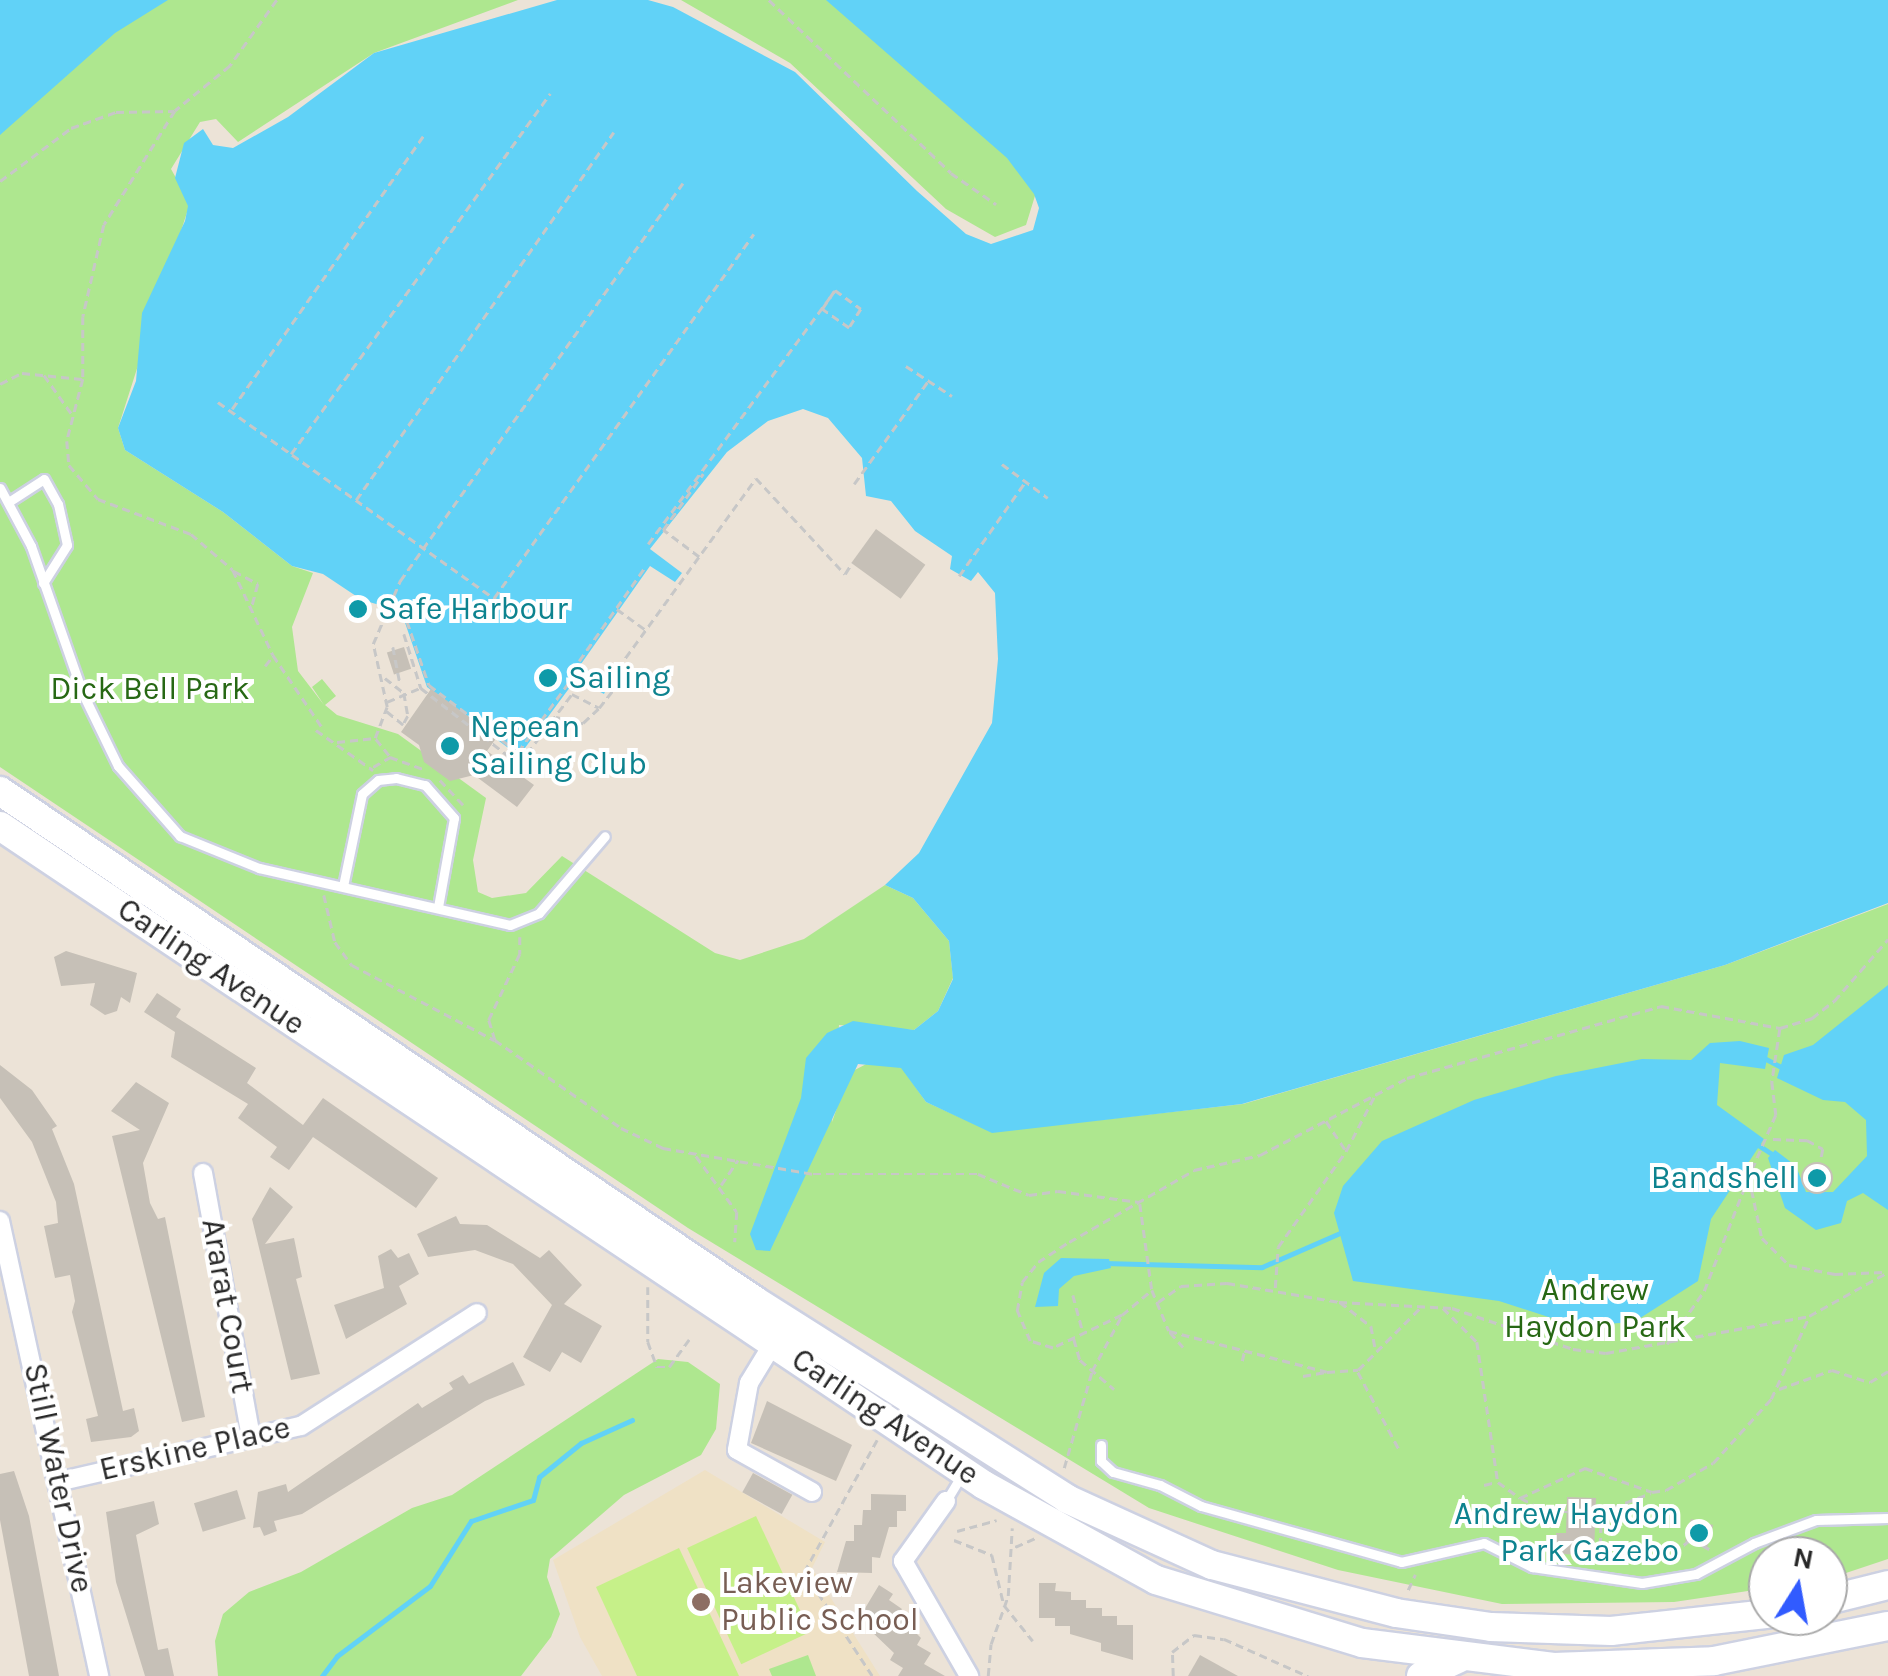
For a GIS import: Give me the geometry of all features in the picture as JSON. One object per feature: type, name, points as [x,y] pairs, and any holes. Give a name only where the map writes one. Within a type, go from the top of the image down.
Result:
[{"type":"main road","name":"Carling Avenue","points":[[0,791],[754,1300],[1068,1499],[1212,1565],[1400,1601],[1491,1627],[1611,1630],[1748,1616]]},
{"type":"main road","name":"Carling Avenue","points":[[0,826],[964,1471],[1156,1580],[1387,1662],[1458,1659],[1554,1667],[1679,1662],[1814,1644],[1888,1626]]},
{"type":"main road","points":[[1848,1595],[1888,1585]]},
{"type":"main road","points":[[1387,1662],[1400,1601]]},
{"type":"main road","points":[[1814,1644],[1888,1645]]},
{"type":"main road","points":[[1421,1676],[1458,1659]]},
{"type":"street","name":"Ararat Court","points":[[203,1173],[250,1438]]},
{"type":"street","name":"Still Water Drive","points":[[0,1222],[62,1481],[99,1676]]},
{"type":"street","name":"Erskine Place","points":[[62,1481],[301,1426],[477,1312]]},
{"type":"street","points":[[774,1342],[749,1383],[736,1450],[812,1492]]},
{"type":"street","points":[[946,1502],[903,1561],[969,1676]]},
{"type":"lane","points":[[10,501],[44,479],[58,504],[68,545],[44,583]]},
{"type":"lane","points":[[0,488],[10,501],[44,583],[82,692],[140,796],[180,836],[259,868],[510,925],[539,913],[605,836]]},
{"type":"lane","points":[[344,886],[356,808],[378,780],[425,784],[454,818],[438,907]]},
{"type":"lane","points":[[1101,1445],[1102,1461],[1113,1472],[1160,1485],[1201,1506],[1257,1518],[1368,1558],[1423,1558],[1484,1543],[1532,1566],[1642,1582],[1696,1574],[1816,1520],[1888,1518]]},
{"type":"lane","points":[[946,1502],[964,1471]]},
{"type":"path","points":[[252,606],[258,584],[233,570],[191,534],[98,499],[69,464],[71,413],[83,380],[94,255],[104,225],[175,111],[230,66],[277,0]]},
{"type":"path","points":[[768,0],[951,173],[996,204]]},
{"type":"path","points":[[291,454],[550,93]]},
{"type":"path","points":[[0,181],[71,128],[116,112],[175,111]]},
{"type":"path","points":[[356,500],[614,132]]},
{"type":"path","points":[[230,411],[424,136]]},
{"type":"path","points":[[375,738],[387,702],[376,634],[400,592],[400,581],[683,182]]},
{"type":"path","points":[[494,598],[754,234]]},
{"type":"path","points":[[835,290],[861,309],[848,328],[822,309],[835,290]]},
{"type":"path","points":[[699,558],[663,530],[835,290]]},
{"type":"path","points":[[906,366],[952,396]]},
{"type":"path","points":[[0,384],[22,373],[83,380]]},
{"type":"path","points":[[43,374],[71,413]]},
{"type":"path","points":[[854,484],[928,382]]},
{"type":"path","points":[[218,402],[514,612]]},
{"type":"path","points":[[1002,464],[1048,498]]},
{"type":"path","points":[[648,544],[702,474]]},
{"type":"path","points":[[555,716],[583,723],[599,708],[614,689],[610,680],[756,478],[845,574],[852,563]]},
{"type":"path","points":[[959,576],[1025,482]]},
{"type":"path","points":[[579,660],[645,567]]},
{"type":"path","points":[[233,570],[273,655],[324,730],[378,780]]},
{"type":"path","points":[[616,608],[646,630]]},
{"type":"path","points":[[406,621],[429,685],[518,752]]},
{"type":"path","points":[[404,634],[421,688],[519,764],[572,694],[599,708]]},
{"type":"path","points":[[393,647],[398,686]]},
{"type":"path","points":[[265,666],[273,655]]},
{"type":"path","points":[[384,677],[404,693],[403,726],[386,711]]},
{"type":"path","points":[[512,760],[572,678]]},
{"type":"path","points":[[387,702],[421,688]]},
{"type":"path","points":[[316,730],[324,730]]},
{"type":"path","points":[[336,742],[375,738]]},
{"type":"path","points":[[375,738],[390,757]]},
{"type":"path","points":[[323,881],[336,942],[352,966],[495,1040],[621,1128],[696,1155],[738,1158],[813,1174],[978,1174],[1029,1195],[1058,1191],[1140,1202]]},
{"type":"path","points":[[495,1040],[489,1020],[496,994],[520,954],[520,934],[510,925]]},
{"type":"path","points":[[1152,1290],[1122,1315],[1082,1330],[1053,1348],[1030,1341],[1016,1311],[1022,1282],[1038,1262],[1194,1170],[1260,1155],[1376,1092],[1661,1006],[1780,1028],[1812,1018],[1834,1001],[1888,938]]},
{"type":"path","points":[[1667,1344],[1704,1291],[1748,1177],[1770,1141],[1780,1028]]},
{"type":"path","points":[[1275,1289],[1275,1253],[1346,1151],[1376,1092]]},
{"type":"path","points":[[1326,1120],[1346,1151]]},
{"type":"path","points":[[1770,1141],[1807,1140],[1824,1150],[1821,1159]]},
{"type":"path","points":[[696,1155],[737,1212],[735,1242]]},
{"type":"path","points":[[720,1185],[738,1158]]},
{"type":"path","points":[[1748,1177],[1762,1238],[1789,1265],[1887,1272]]},
{"type":"path","points":[[1140,1202],[1152,1290],[1169,1331],[1183,1347]]},
{"type":"path","points":[[1158,1302],[1180,1286],[1275,1289],[1339,1302],[1442,1307],[1573,1349],[1638,1352],[1809,1316],[1887,1272]]},
{"type":"path","points":[[647,1284],[653,1301],[648,1342],[657,1367],[669,1367],[689,1339]]},
{"type":"path","points":[[1072,1295],[1082,1330]]},
{"type":"path","points":[[1339,1302],[1371,1326],[1375,1347]]},
{"type":"path","points":[[1303,1376],[1358,1370],[1375,1347],[1422,1306]]},
{"type":"path","points":[[1442,1307],[1477,1342],[1484,1366],[1498,1482],[1547,1512],[1601,1512],[1713,1462],[1778,1390],[1809,1316]]},
{"type":"path","points":[[1061,1476],[1092,1371],[1122,1315]]},
{"type":"path","points":[[1169,1331],[1327,1372]]},
{"type":"path","points":[[1073,1337],[1092,1371],[1114,1388]]},
{"type":"path","points":[[1242,1361],[1244,1350]]},
{"type":"path","points":[[1358,1370],[1398,1449]]},
{"type":"path","points":[[1778,1390],[1832,1370],[1870,1382],[1888,1371]]},
{"type":"path","points":[[872,1676],[804,1572],[883,1430]]},
{"type":"path","points":[[1520,1498],[1585,1468],[1652,1492]]},
{"type":"path","points":[[1484,1486],[1498,1482]]},
{"type":"path","points":[[957,1531],[981,1528],[1006,1512]]},
{"type":"path","points":[[1600,1546],[1601,1512]]},
{"type":"path","points":[[988,1676],[1014,1548],[1013,1517]]},
{"type":"path","points":[[1014,1548],[1042,1534]]},
{"type":"path","points":[[1663,1561],[1691,1539],[1705,1542],[1717,1562]]},
{"type":"path","points":[[954,1540],[992,1556],[1004,1605],[1033,1641]]},
{"type":"path","points":[[1400,1601],[1423,1558]]},
{"type":"path","points":[[1400,1601],[1423,1598]]},
{"type":"path","points":[[1172,1676],[1172,1652],[1194,1635],[1285,1661],[1308,1676]]},
{"type":"shaded area","name":"Lakeview Public School","points":[[705,1470],[825,1542],[812,1568],[880,1676],[602,1676],[580,1637],[553,1560]]},
{"type":"green space","points":[[141,0],[518,0],[374,53],[238,142],[216,119],[200,122],[171,169],[190,203],[118,428],[125,450],[223,512],[292,566],[313,573],[292,627],[298,671],[324,705],[312,687],[322,679],[336,696],[325,705],[337,715],[398,734],[486,798],[473,860],[478,892],[492,898],[526,893],[562,856],[715,953],[740,960],[804,939],[885,885],[913,898],[949,941],[953,978],[938,1011],[914,1030],[839,1025],[832,1122],[849,1073],[874,1060],[902,1068],[926,1102],[992,1132],[1243,1104],[1725,965],[1888,904],[1888,1559],[1848,1572],[1848,1536],[1748,1536],[1748,1591],[1674,1602],[1502,1604],[1338,1570],[1149,1508],[688,1228],[0,767],[0,122]]},
{"type":"green space","points":[[681,0],[846,0],[1038,186],[1026,225],[995,237],[946,209],[790,63]]},
{"type":"green space","points":[[658,1359],[688,1362],[720,1384],[716,1429],[701,1455],[624,1495],[550,1559],[547,1577],[560,1614],[551,1637],[521,1676],[218,1676],[215,1641],[223,1614],[249,1592],[301,1572],[412,1508],[452,1495]]},
{"type":"green space","points":[[756,1516],[810,1632],[741,1664],[687,1548]]},
{"type":"green space","points":[[679,1548],[739,1676],[637,1676],[596,1587]]},
{"type":"green space","points":[[808,1655],[816,1676],[772,1676],[769,1669]]},
{"type":"water","points":[[0,0],[168,0],[115,33],[0,135]]},
{"type":"water","points":[[557,0],[648,0],[673,7],[795,72],[966,234],[991,244],[1033,230],[1039,208],[1034,194],[1007,158],[826,0],[1888,0],[1888,903],[1725,965],[1242,1104],[992,1133],[926,1102],[901,1068],[858,1064],[770,1251],[756,1250],[750,1234],[801,1098],[806,1058],[827,1033],[853,1021],[914,1030],[938,1011],[953,979],[949,941],[913,898],[885,885],[919,853],[992,723],[998,659],[995,593],[978,572],[971,581],[950,569],[952,556],[915,531],[891,501],[866,496],[862,458],[828,418],[803,409],[768,421],[727,452],[650,549],[682,573],[675,582],[650,566],[581,664],[607,687],[604,694],[576,679],[519,756],[427,687],[401,611],[362,600],[323,574],[292,566],[223,512],[125,450],[118,428],[136,381],[142,313],[185,221],[188,206],[175,178],[184,143],[203,129],[213,145],[233,148],[288,117],[374,53]]},
{"type":"water","points":[[1888,985],[1888,1210],[1863,1193],[1847,1201],[1841,1223],[1816,1230],[1785,1208],[1768,1158],[1775,1150],[1796,1166],[1806,1192],[1833,1192],[1867,1156],[1866,1120],[1845,1102],[1823,1100],[1777,1078],[1784,1055],[1813,1045]]},
{"type":"water","points":[[1740,1041],[1769,1048],[1765,1069],[1720,1063],[1717,1105],[1764,1139],[1711,1219],[1698,1281],[1634,1322],[1576,1326],[1499,1301],[1353,1281],[1334,1213],[1343,1186],[1382,1141],[1474,1100],[1556,1076],[1642,1059],[1691,1060],[1710,1043]]},
{"type":"water","points":[[1061,1258],[1109,1259],[1111,1268],[1074,1276],[1059,1289],[1058,1306],[1035,1307],[1044,1273]]},
{"type":"building","points":[[876,529],[925,565],[901,599],[851,563]]},
{"type":"building","points":[[404,647],[411,669],[394,674],[387,653]]},
{"type":"building","points":[[431,689],[497,737],[487,751],[534,785],[517,807],[474,775],[450,781],[424,762],[419,745],[401,732]]},
{"type":"building","points":[[66,951],[137,973],[130,1003],[121,997],[117,1011],[105,1015],[90,1005],[95,983],[61,986],[54,957]]},
{"type":"building","points":[[157,993],[181,1009],[176,1017],[256,1068],[247,1083],[303,1125],[323,1098],[438,1178],[416,1208],[313,1137],[289,1170],[270,1157],[277,1147],[238,1118],[248,1104],[171,1057],[175,1032],[144,1012]]},
{"type":"building","points":[[0,1065],[32,1090],[57,1126],[52,1129],[74,1184],[123,1411],[134,1408],[139,1431],[131,1437],[91,1442],[86,1419],[98,1416],[72,1312],[75,1301],[70,1275],[55,1278],[44,1226],[58,1223],[56,1202],[32,1142],[0,1098]]},
{"type":"building","points":[[136,1082],[169,1103],[143,1163],[150,1203],[158,1219],[165,1217],[205,1417],[182,1422],[112,1136],[140,1130],[111,1111]]},
{"type":"building","name":"Bandshell","points":[[1817,1162],[1828,1167],[1833,1178],[1828,1189],[1817,1194],[1806,1189],[1801,1178],[1806,1167]]},
{"type":"building","points":[[270,1187],[293,1207],[265,1244],[294,1238],[302,1277],[296,1279],[320,1374],[291,1380],[252,1219]]},
{"type":"building","points":[[456,1216],[460,1224],[487,1225],[540,1258],[549,1250],[582,1285],[564,1304],[602,1326],[581,1363],[562,1352],[550,1372],[523,1357],[552,1305],[513,1264],[475,1250],[428,1257],[417,1234]]},
{"type":"building","points":[[391,1249],[398,1258],[409,1253],[419,1274],[399,1286],[407,1304],[346,1339],[334,1305],[384,1288],[378,1256]]},
{"type":"building","points":[[513,1362],[525,1385],[485,1401],[302,1514],[274,1521],[277,1531],[264,1536],[260,1527],[253,1528],[258,1492],[286,1484],[288,1492],[418,1403],[422,1408],[453,1389],[449,1383],[463,1375],[469,1384]]},
{"type":"building","points":[[767,1401],[852,1445],[836,1481],[751,1443]]},
{"type":"building","points":[[14,1471],[29,1516],[59,1676],[29,1676],[0,1520],[0,1474]]},
{"type":"building","points":[[753,1473],[792,1495],[782,1514],[742,1492]]},
{"type":"building","points":[[237,1490],[246,1519],[203,1532],[194,1503]]},
{"type":"building","points":[[871,1494],[906,1495],[906,1511],[897,1511],[897,1527],[889,1527],[880,1558],[872,1557],[872,1573],[837,1572],[846,1541],[854,1541],[854,1525],[862,1525],[863,1510],[871,1510]]},
{"type":"building","points":[[1567,1497],[1596,1498],[1594,1555],[1556,1554],[1556,1533],[1566,1533]]},
{"type":"building","points":[[154,1501],[159,1524],[136,1535],[158,1650],[168,1648],[174,1676],[145,1676],[116,1582],[106,1512]]},
{"type":"building","name":"Andrew Haydon Park Gazebo","points":[[1691,1519],[1713,1525],[1707,1547],[1685,1541]]},
{"type":"building","points":[[1039,1583],[1056,1583],[1055,1591],[1071,1592],[1071,1600],[1086,1600],[1086,1608],[1102,1608],[1102,1616],[1117,1616],[1117,1625],[1133,1625],[1133,1660],[1101,1651],[1101,1643],[1070,1634],[1070,1626],[1055,1626],[1055,1618],[1039,1618]]},
{"type":"building","points":[[879,1585],[893,1594],[889,1600],[902,1609],[898,1615],[921,1638],[917,1645],[931,1653],[924,1664],[945,1676],[898,1676],[903,1668],[890,1660],[894,1653],[871,1631],[875,1624],[861,1615]]},
{"type":"building","points":[[1200,1655],[1238,1676],[1188,1676]]},
{"type":"waterway","points":[[1764,1058],[1783,1068]]},
{"type":"waterway","points":[[1758,1145],[1772,1154]]},
{"type":"waterway","points":[[1104,1263],[1262,1267],[1340,1233]]},
{"type":"waterway","points":[[322,1676],[337,1656],[430,1586],[471,1521],[533,1500],[539,1477],[581,1443],[632,1420]]},
{"type":"place","name":"Safe Harbour","points":[[358,609]]},
{"type":"place","name":"Sailing","points":[[548,678]]},
{"type":"place","name":"Nepean Sailing Club","points":[[450,746]]},
{"type":"place","name":"Bandshell","points":[[1817,1178]]},
{"type":"place","name":"Andrew Haydon Park Gazebo","points":[[1699,1533]]},
{"type":"place","name":"Lakeview Public School","points":[[701,1602]]},
{"type":"park label","name":"Dick Bell Park","points":[[150,689]]},
{"type":"park label","name":"Andrew Haydon Park","points":[[1595,1310]]}]
